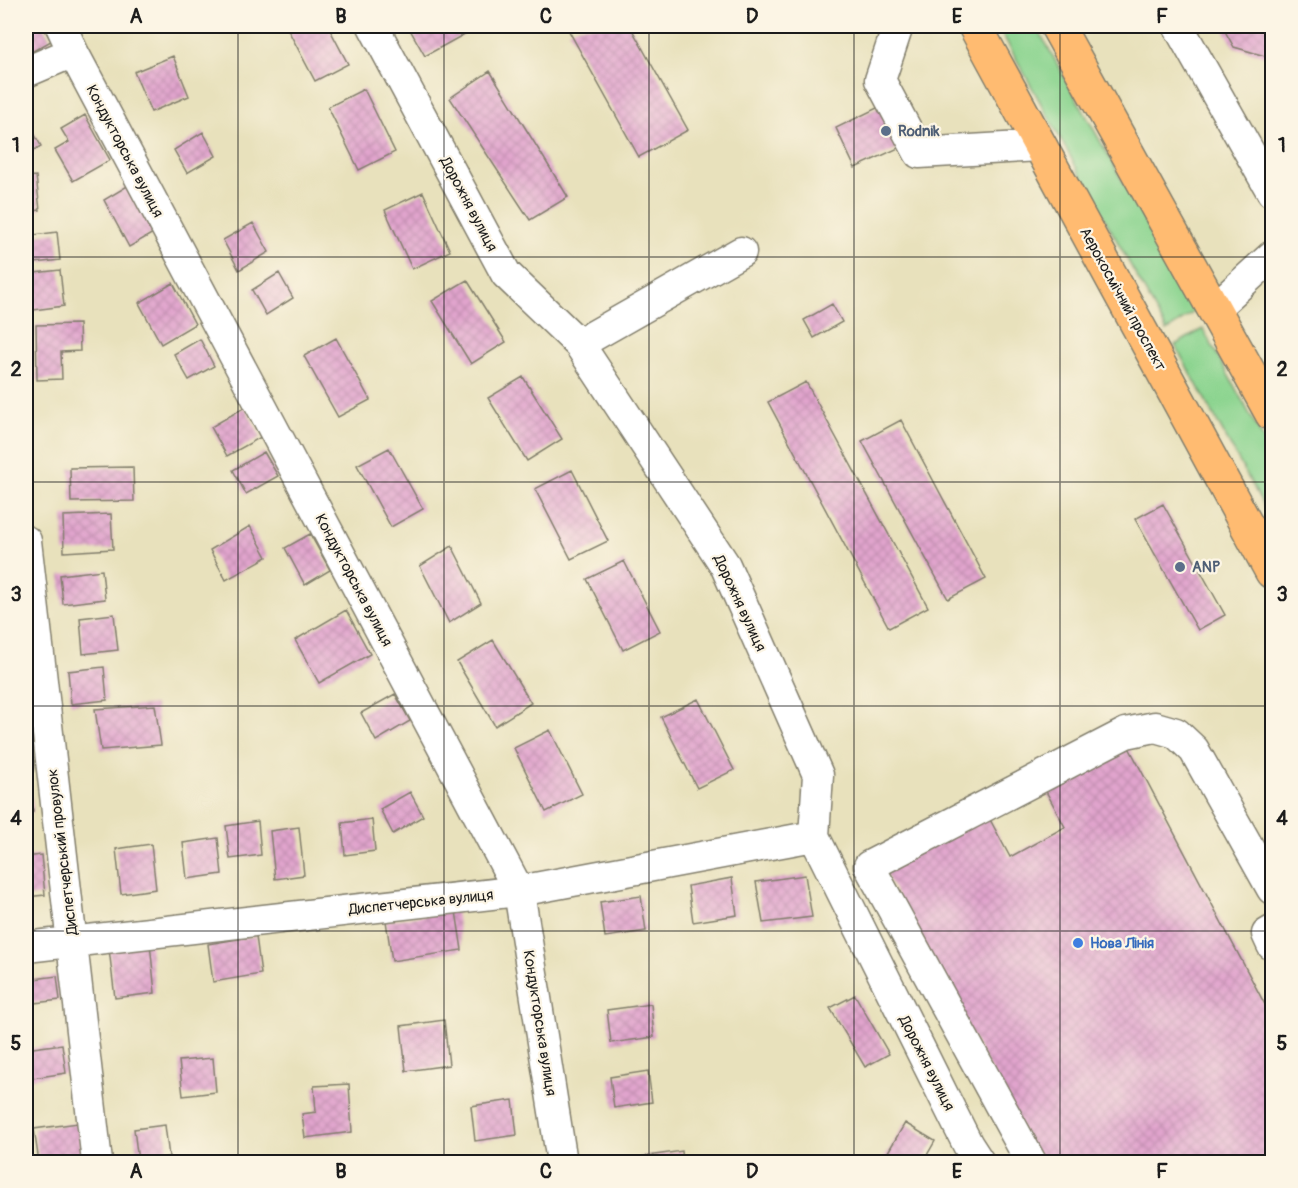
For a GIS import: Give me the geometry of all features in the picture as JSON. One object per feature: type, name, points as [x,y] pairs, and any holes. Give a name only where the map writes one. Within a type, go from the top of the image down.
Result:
[{"type":"main road","name":"Аерокосмічний проспект","points":[[975,26],[1272,572]]},
{"type":"main road","points":[[1057,26],[1272,414]]},
{"type":"street","name":"Дорожня вулиця","points":[[373,26],[506,274],[579,344],[724,565],[818,776],[814,836],[969,1157]]},
{"type":"street","points":[[898,26],[880,80],[919,153],[1040,146]]},
{"type":"street","points":[[1178,26],[1272,192]]},
{"type":"street","points":[[26,72],[67,39]]},
{"type":"street","name":"Кондукторська вулиця","points":[[67,39],[519,891],[562,1162]]},
{"type":"street","points":[[579,344],[741,252]]},
{"type":"street","points":[[1215,308],[1272,256]]},
{"type":"street","name":"Диспетчерський провулок","points":[[26,541],[97,1162]]},
{"type":"street","points":[[1031,1162],[868,866],[1126,733],[1155,727],[1176,732],[1194,750],[1272,889]]},
{"type":"street","name":"Диспетчерська вулиця","points":[[26,946],[519,891],[814,836]]},
{"type":"street","points":[[1272,931],[1267,934],[1272,945]]},
{"type":"green space","points":[[998,26],[1036,26],[1195,311],[1167,331]]},
{"type":"green space","points":[[1203,329],[1272,455],[1272,521],[1175,345]]},
{"type":"building","points":[[26,26],[43,26],[51,41],[26,55]]},
{"type":"building","points":[[286,26],[328,26],[348,64],[315,81]]},
{"type":"building","points":[[408,26],[472,26],[474,29],[425,56]]},
{"type":"building","points":[[580,26],[630,26],[688,130],[639,157],[569,31]]},
{"type":"building","points":[[1222,26],[1272,26],[1272,58],[1234,47]]},
{"type":"building","points":[[173,56],[189,96],[151,112],[134,72]]},
{"type":"building","points":[[490,71],[568,197],[530,220],[450,98]]},
{"type":"building","points":[[364,89],[395,152],[359,170],[328,107]]},
{"type":"building","points":[[883,105],[903,146],[855,168],[836,128]]},
{"type":"building","points":[[85,115],[110,160],[73,181],[55,150],[69,142],[61,129]]},
{"type":"building","points":[[30,126],[41,146],[26,155],[26,129]]},
{"type":"building","points":[[203,132],[216,156],[187,173],[174,150]]},
{"type":"building","points":[[36,176],[40,210],[26,212],[26,177]]},
{"type":"building","points":[[129,185],[155,232],[129,247],[104,200]]},
{"type":"building","points":[[423,192],[450,251],[412,269],[385,210]]},
{"type":"building","points":[[253,223],[269,252],[239,270],[223,240]]},
{"type":"building","points":[[57,232],[60,260],[26,264],[26,236]]},
{"type":"building","points":[[60,270],[64,306],[26,311],[26,274]]},
{"type":"building","points":[[279,273],[293,298],[266,315],[252,290]]},
{"type":"building","points":[[467,280],[506,342],[471,364],[432,301]]},
{"type":"building","points":[[173,283],[195,324],[161,344],[139,303]]},
{"type":"building","points":[[832,304],[842,322],[814,338],[804,320]]},
{"type":"building","points":[[79,324],[80,351],[61,352],[62,379],[37,380],[36,325]]},
{"type":"building","points":[[336,338],[370,400],[338,417],[304,356]]},
{"type":"building","points":[[200,339],[214,366],[189,380],[174,354]]},
{"type":"building","points":[[523,377],[562,439],[527,461],[488,398]]},
{"type":"building","points":[[806,382],[928,607],[889,628],[768,402]]},
{"type":"building","points":[[245,407],[261,437],[227,456],[211,427]]},
{"type":"building","points":[[901,420],[986,579],[948,599],[862,441]]},
{"type":"building","points":[[389,448],[423,509],[391,527],[357,465]]},
{"type":"building","points":[[264,452],[278,476],[246,494],[233,470]]},
{"type":"building","points":[[133,467],[134,501],[71,502],[70,468]]},
{"type":"building","points":[[572,470],[608,541],[571,559],[535,489]]},
{"type":"building","name":"ANP","points":[[1163,504],[1225,615],[1198,630],[1135,519]]},
{"type":"building","points":[[111,514],[113,549],[64,552],[63,516]]},
{"type":"building","points":[[250,526],[267,557],[226,580],[210,550]]},
{"type":"building","points":[[310,534],[330,570],[305,585],[285,548]]},
{"type":"building","points":[[452,546],[481,603],[449,623],[420,566]]},
{"type":"building","points":[[624,561],[660,631],[623,650],[587,579]]},
{"type":"building","points":[[102,570],[105,599],[63,604],[60,575]]},
{"type":"building","points":[[346,610],[370,654],[319,683],[295,640]]},
{"type":"building","points":[[114,614],[118,650],[83,654],[80,618]]},
{"type":"building","points":[[493,640],[531,703],[495,726],[457,662]]},
{"type":"building","points":[[104,667],[107,700],[71,704],[68,671]]},
{"type":"building","points":[[395,694],[410,721],[376,741],[361,713]]},
{"type":"building","points":[[698,699],[734,770],[697,788],[661,717]]},
{"type":"building","points":[[155,705],[161,745],[101,750],[95,709]]},
{"type":"building","points":[[550,730],[582,794],[546,812],[514,748]]},
{"type":"building","name":"Нова Лінія","points":[[1123,736],[1272,1018],[1272,1162],[1039,1162],[883,869],[987,814],[1010,857],[1065,827],[1040,780]]},
{"type":"building","points":[[29,777],[33,812],[26,813],[26,778]]},
{"type":"building","points":[[410,792],[423,816],[393,834],[380,809]]},
{"type":"building","points":[[372,819],[375,851],[345,855],[342,823]]},
{"type":"building","points":[[258,821],[261,855],[230,859],[226,826]]},
{"type":"building","points":[[299,827],[304,875],[275,879],[270,831]]},
{"type":"building","points":[[218,838],[222,874],[187,879],[183,843]]},
{"type":"building","points":[[151,844],[156,889],[121,894],[116,849]]},
{"type":"building","points":[[41,855],[45,895],[26,897],[26,857]]},
{"type":"building","points":[[805,875],[812,917],[763,923],[756,882]]},
{"type":"building","points":[[732,878],[737,915],[693,922],[688,886]]},
{"type":"building","points":[[641,896],[646,931],[605,937],[600,902]]},
{"type":"building","points":[[456,911],[462,950],[392,961],[386,921]]},
{"type":"building","points":[[256,936],[261,974],[213,982],[208,944]]},
{"type":"building","points":[[150,943],[155,993],[115,998],[109,949]]},
{"type":"building","points":[[57,976],[60,1000],[26,1004],[26,980]]},
{"type":"building","points":[[855,995],[889,1054],[865,1067],[830,1008]]},
{"type":"building","points":[[651,1004],[654,1037],[611,1043],[607,1010]]},
{"type":"building","points":[[444,1020],[449,1065],[406,1071],[401,1026]]},
{"type":"building","points":[[62,1044],[66,1073],[26,1079],[26,1049]]},
{"type":"building","points":[[213,1058],[216,1092],[183,1096],[179,1061]]},
{"type":"building","points":[[648,1071],[652,1102],[614,1108],[610,1077]]},
{"type":"building","points":[[349,1084],[352,1132],[305,1138],[302,1114],[316,1112],[314,1086]]},
{"type":"building","points":[[513,1100],[517,1135],[475,1141],[471,1106]]},
{"type":"building","points":[[78,1123],[83,1159],[39,1162],[34,1129]]},
{"type":"building","points":[[905,1123],[935,1141],[923,1162],[882,1162]]},
{"type":"building","points":[[165,1125],[169,1157],[138,1161],[134,1129]]},
{"type":"building","points":[[682,1151],[683,1162],[641,1162],[641,1157]]},
{"type":"place","name":"Rodnik","points":[[886,131]]},
{"type":"place","name":"ANP","points":[[1180,567]]},
{"type":"place","name":"Нова Лінія","points":[[1078,943]]}]
